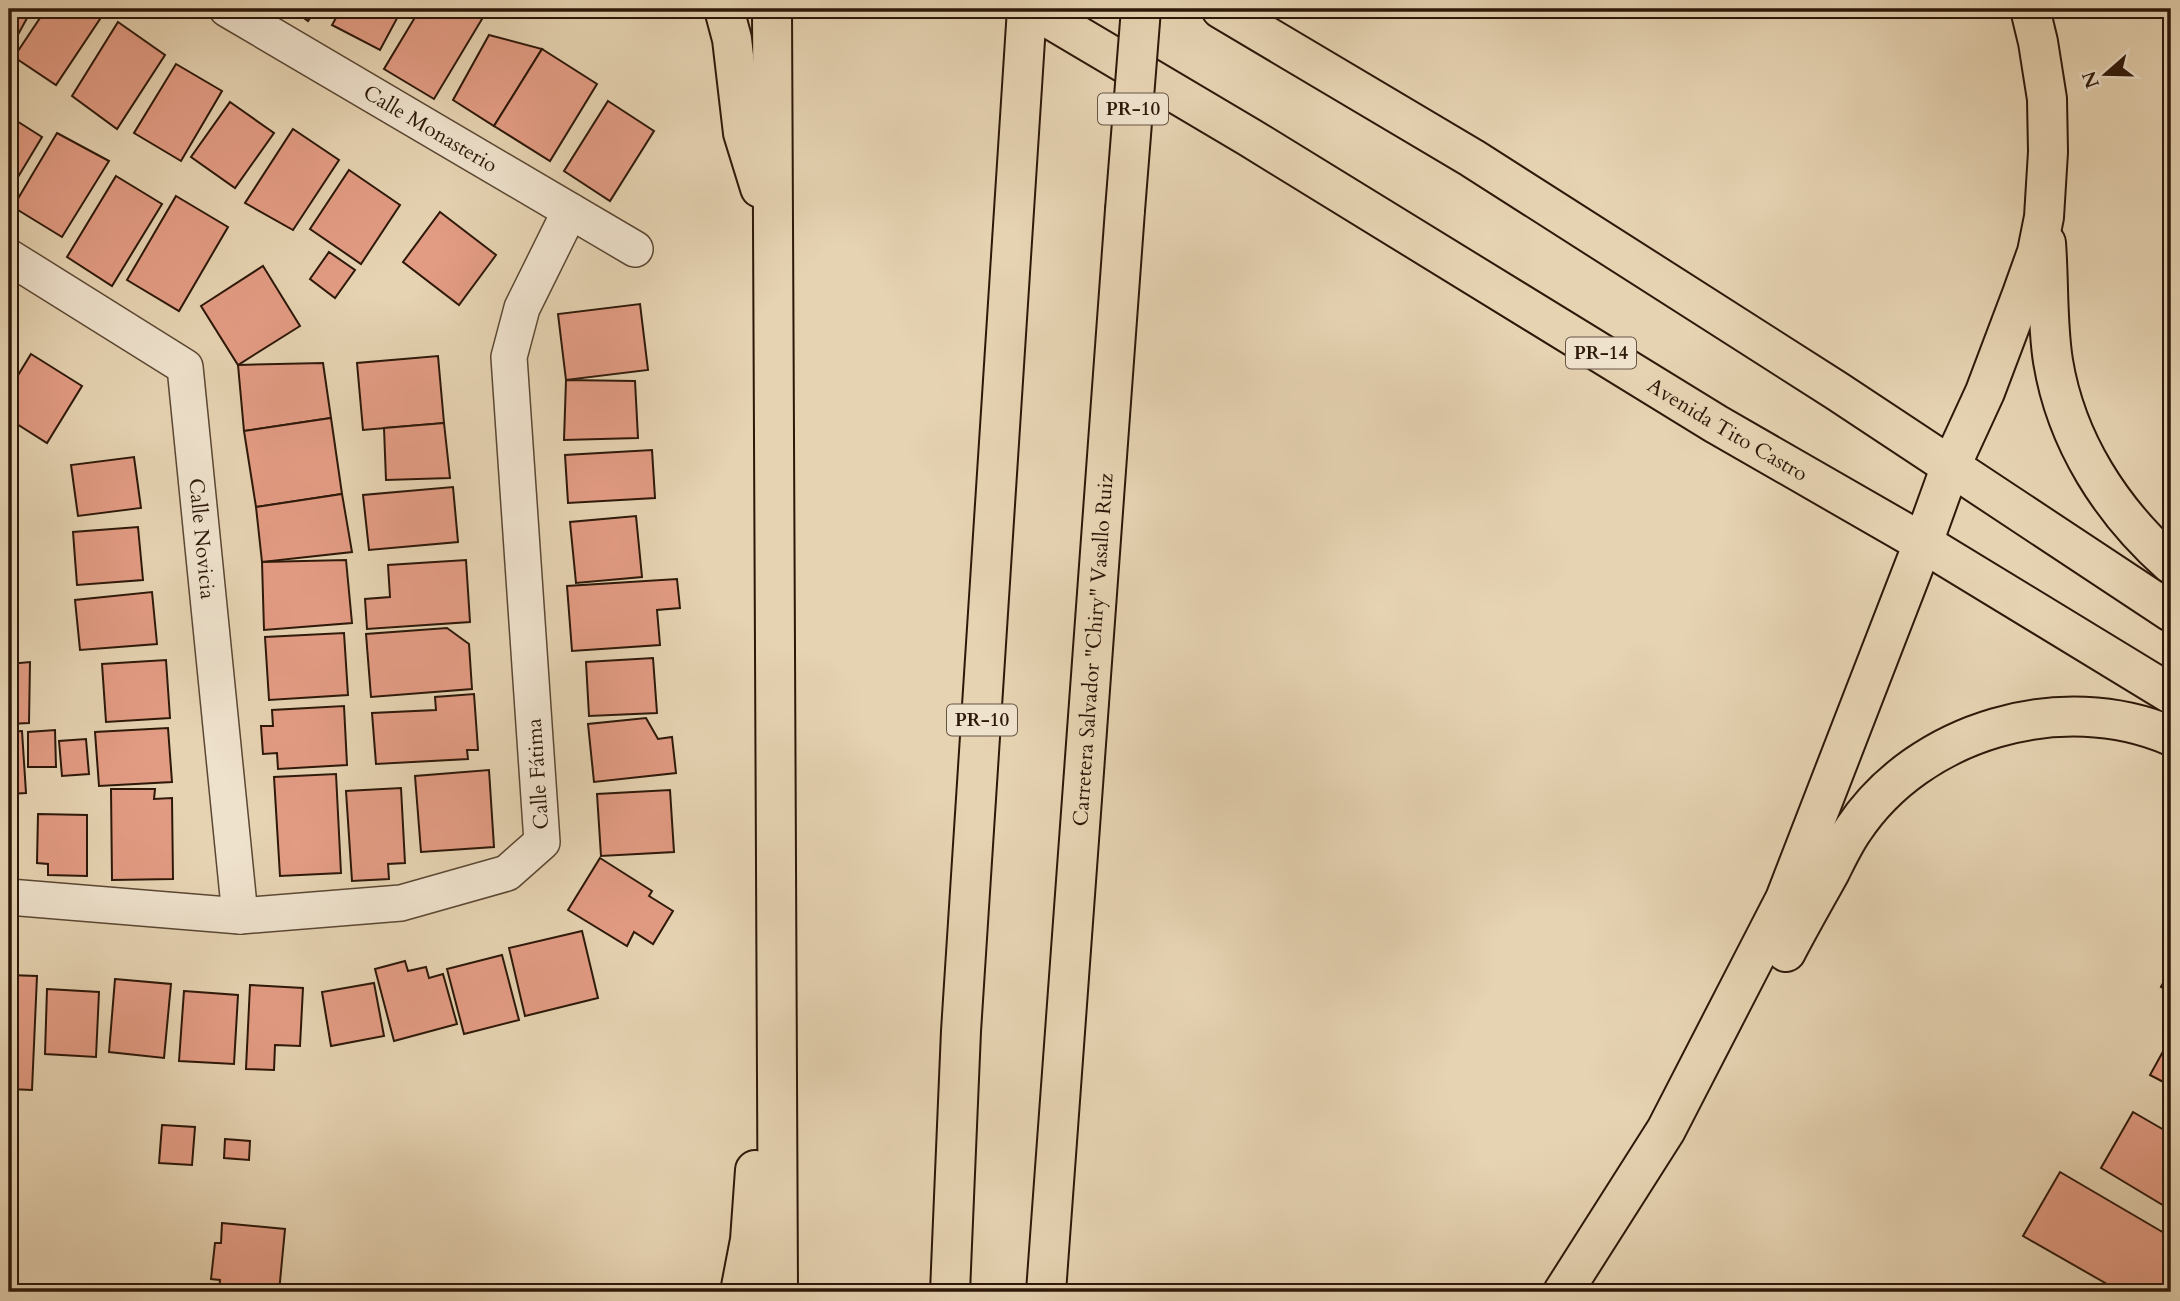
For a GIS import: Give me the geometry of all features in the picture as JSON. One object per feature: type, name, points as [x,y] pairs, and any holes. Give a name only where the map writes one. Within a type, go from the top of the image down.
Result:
[{"type":"main road","points":[[724,9],[733,39],[743,133],[772,226]]},
{"type":"main road","points":[[772,9],[778,1292]]},
{"type":"main road","name":"PR-10","points":[[950,1292],[961,1031],[1027,9]]},
{"type":"main road","name":"Avenida Tito Castro","points":[[1033,9],[1249,137],[1716,424],[1923,543],[2171,694]]},
{"type":"main road","name":"Carretera Salvador \"Chiry\" Vasallo Ruiz","points":[[1046,1292],[1141,9]]},
{"type":"main road","points":[[1222,9],[1472,158],[1837,391],[2171,612]]},
{"type":"main road","points":[[2030,9],[2047,99],[2045,217],[2052,358],[2059,390],[2088,464],[2109,498],[2137,531],[2171,564]]},
{"type":"main road","points":[[1563,1292],[1666,1130],[1784,900],[1950,468],[1986,392],[2037,253],[2045,217]]},
{"type":"main road","points":[[1698,1070],[1750,1017],[1853,830],[1887,790],[1917,765],[1973,737],[2026,720],[2053,716],[2082,715],[2110,719],[2140,725],[2171,736]]},
{"type":"main road","points":[[740,1292],[750,1240],[755,1163],[778,1062]]},
{"type":"street","name":"Calle Monasterio","points":[[228,9],[635,249]]},
{"type":"street","name":"Calle Fátima","points":[[9,897],[240,916],[401,903],[507,873],[542,842],[509,357],[522,308],[570,211]]},
{"type":"street","name":"Calle Novicia","points":[[9,257],[185,367],[240,916]]},
{"type":"building","points":[[9,9],[32,9],[9,51]]},
{"type":"building","points":[[46,9],[91,9],[102,16],[56,85],[14,57]]},
{"type":"building","points":[[292,9],[316,9],[308,21]]},
{"type":"building","points":[[341,9],[402,9],[380,50],[332,25]]},
{"type":"building","points":[[420,9],[488,9],[434,99],[384,69]]},
{"type":"building","points":[[118,22],[165,55],[117,129],[72,96]]},
{"type":"building","points":[[489,35],[542,49],[494,126],[453,100]]},
{"type":"building","points":[[542,49],[597,84],[550,161],[494,126]]},
{"type":"building","points":[[176,64],[222,91],[181,161],[134,133]]},
{"type":"building","points":[[608,101],[654,131],[610,201],[564,171]]},
{"type":"building","points":[[230,102],[274,133],[235,188],[191,157]]},
{"type":"building","points":[[9,116],[42,137],[9,192]]},
{"type":"building","points":[[293,129],[339,160],[293,230],[245,203]]},
{"type":"building","points":[[57,133],[109,161],[62,237],[13,207]]},
{"type":"building","points":[[349,170],[400,205],[361,264],[310,229]]},
{"type":"building","points":[[116,176],[162,204],[112,286],[67,257]]},
{"type":"building","points":[[176,196],[228,227],[179,311],[127,280]]},
{"type":"building","points":[[440,212],[496,255],[459,305],[403,262]]},
{"type":"building","points":[[329,252],[355,270],[335,298],[310,279]]},
{"type":"building","points":[[263,266],[300,326],[238,365],[201,306]]},
{"type":"building","points":[[640,304],[648,370],[566,380],[558,314]]},
{"type":"building","points":[[31,354],[82,386],[47,443],[9,419],[9,390]]},
{"type":"building","points":[[438,356],[444,423],[363,430],[357,363]]},
{"type":"building","points":[[323,363],[331,418],[244,431],[238,365]]},
{"type":"building","points":[[566,380],[635,381],[638,438],[564,440]]},
{"type":"building","points":[[331,418],[342,494],[256,507],[244,431]]},
{"type":"building","points":[[444,423],[450,478],[386,480],[384,428]]},
{"type":"building","points":[[652,450],[655,498],[568,503],[565,455]]},
{"type":"building","points":[[134,457],[141,508],[78,516],[71,465]]},
{"type":"building","points":[[453,487],[458,542],[369,550],[363,495]]},
{"type":"building","points":[[342,494],[352,552],[262,562],[256,507]]},
{"type":"building","points":[[636,516],[642,577],[576,583],[570,522]]},
{"type":"building","points":[[138,527],[143,580],[77,585],[73,532]]},
{"type":"building","points":[[346,560],[352,623],[264,630],[262,562]]},
{"type":"building","points":[[466,560],[470,622],[367,629],[365,599],[390,597],[388,565]]},
{"type":"building","points":[[677,579],[680,608],[657,610],[660,645],[572,651],[567,586]]},
{"type":"building","points":[[152,592],[157,644],[80,650],[75,600]]},
{"type":"building","points":[[9,611],[15,663],[9,664]]},
{"type":"building","points":[[447,628],[469,644],[472,689],[371,697],[366,634]]},
{"type":"building","points":[[344,633],[348,695],[269,700],[265,637]]},
{"type":"building","points":[[653,658],[657,713],[589,716],[586,662]]},
{"type":"building","points":[[166,660],[170,718],[106,722],[102,664]]},
{"type":"building","points":[[30,662],[29,723],[9,724],[9,664]]},
{"type":"building","points":[[474,694],[478,750],[467,750],[468,759],[376,764],[372,713],[436,710],[435,697]]},
{"type":"building","points":[[344,706],[347,765],[278,769],[277,753],[263,754],[261,726],[273,726],[272,710]]},
{"type":"building","points":[[646,718],[658,739],[672,737],[676,773],[594,782],[588,724]]},
{"type":"building","points":[[168,728],[172,782],[99,786],[95,732]]},
{"type":"building","points":[[55,730],[56,767],[28,767],[28,732]]},
{"type":"building","points":[[22,731],[26,793],[9,794],[9,732]]},
{"type":"building","points":[[86,739],[89,774],[62,776],[59,741]]},
{"type":"building","points":[[489,770],[494,847],[421,852],[415,776]]},
{"type":"building","points":[[336,774],[341,873],[280,876],[274,777]]},
{"type":"building","points":[[401,788],[405,863],[388,864],[389,879],[352,881],[346,791]]},
{"type":"building","points":[[111,789],[155,789],[154,799],[172,798],[173,879],[112,880]]},
{"type":"building","points":[[670,790],[674,852],[601,856],[597,794]]},
{"type":"building","points":[[38,814],[87,815],[87,876],[48,875],[48,864],[37,863]]},
{"type":"building","points":[[600,858],[652,891],[649,896],[673,911],[653,944],[634,932],[627,946],[568,910]]},
{"type":"building","points":[[582,931],[598,998],[525,1016],[509,948]]},
{"type":"building","points":[[502,955],[519,1020],[464,1034],[447,969]]},
{"type":"building","points":[[405,961],[408,971],[426,967],[429,978],[443,974],[457,1024],[394,1041],[375,969]]},
{"type":"building","points":[[2171,968],[2171,993],[2161,987]]},
{"type":"building","points":[[9,975],[37,976],[32,1090],[9,1089]]},
{"type":"building","points":[[115,979],[171,984],[164,1058],[109,1052]]},
{"type":"building","points":[[374,983],[384,1036],[331,1046],[322,992]]},
{"type":"building","points":[[250,985],[303,988],[300,1046],[275,1045],[274,1070],[246,1069]]},
{"type":"building","points":[[47,989],[99,992],[96,1057],[45,1054]]},
{"type":"building","points":[[184,991],[238,995],[234,1064],[179,1061]]},
{"type":"building","points":[[2171,1037],[2171,1086],[2150,1075]]},
{"type":"building","points":[[2133,1112],[2171,1134],[2171,1210],[2101,1168]]},
{"type":"building","points":[[162,1125],[195,1127],[192,1165],[159,1163]]},
{"type":"building","points":[[225,1139],[250,1141],[249,1160],[224,1158]]},
{"type":"building","points":[[2060,1172],[2171,1237],[2171,1292],[2121,1292],[2023,1236]]},
{"type":"building","points":[[222,1223],[285,1229],[279,1292],[219,1292],[220,1280],[211,1279],[215,1243],[221,1243]]}]
